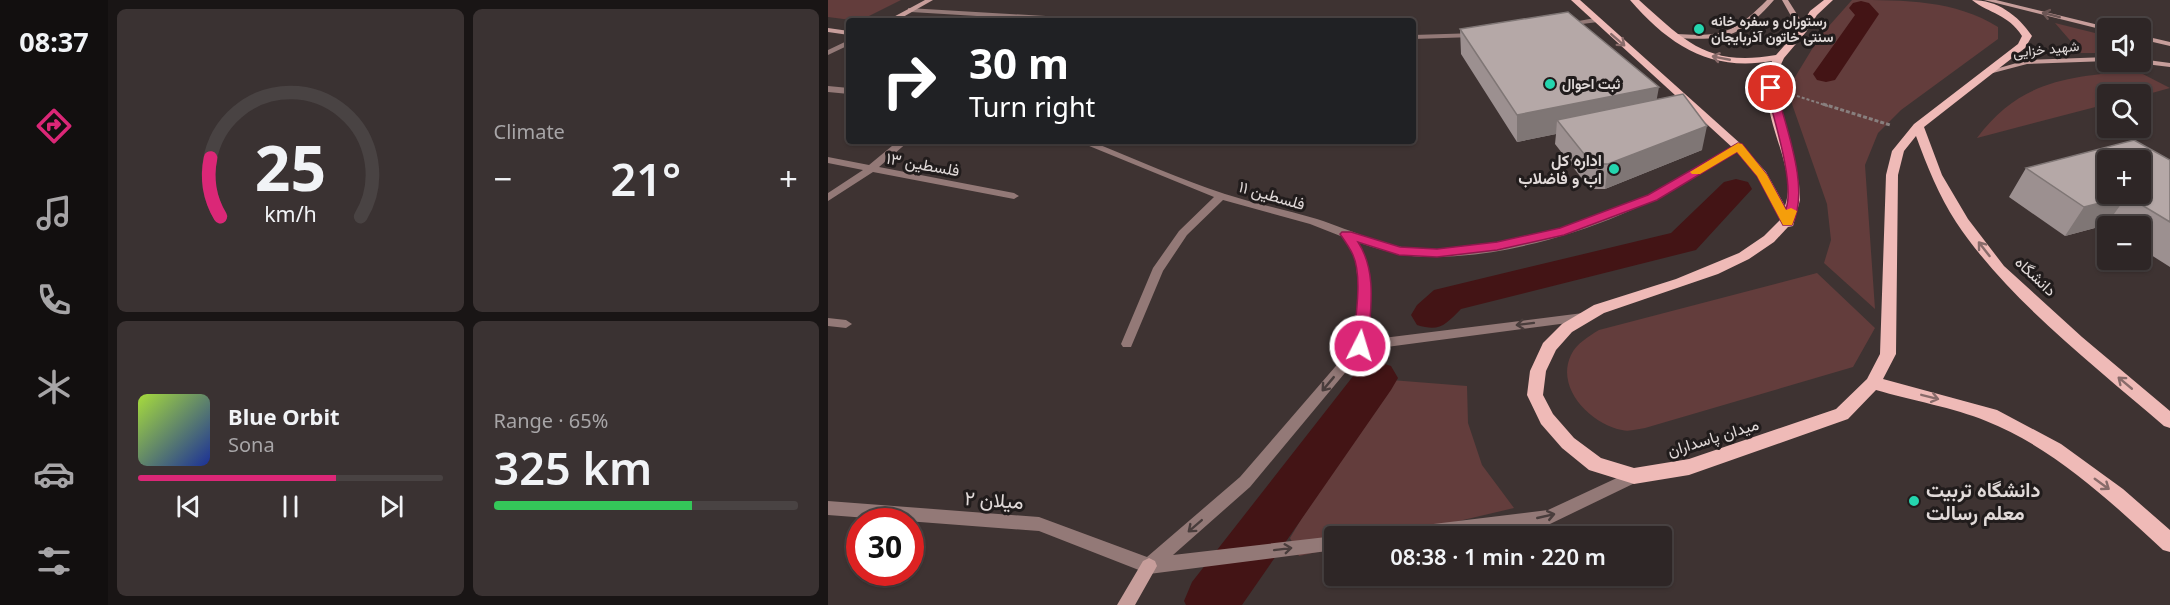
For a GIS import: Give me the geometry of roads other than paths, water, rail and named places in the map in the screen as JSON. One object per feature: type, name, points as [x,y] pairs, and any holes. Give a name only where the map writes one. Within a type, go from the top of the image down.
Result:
[{"type":"main road","points":[[896,18],[930,0]]},
{"type":"main road","points":[[1575,0],[1738,147],[1762,175],[1788,223]]},
{"type":"main road","points":[[1634,0],[1692,49],[1736,61],[1779,57]]},
{"type":"main road","points":[[1676,36],[1704,39],[1739,31],[1771,0]]},
{"type":"main road","points":[[1785,0],[1803,30]]},
{"type":"main road","points":[[1788,223],[1794,201],[1792,177],[1771,88],[1772,73],[1779,57],[1803,30],[1813,13],[1829,0]]},
{"type":"main road","name":"میدان پاسداران","points":[[1788,223],[1753,252],[1712,271],[1599,309],[1567,328],[1549,347],[1538,371],[1535,395],[1547,419],[1568,443],[1595,464],[1634,476],[1689,467],[1842,414],[1873,383],[1888,354],[1892,175],[1898,151],[1918,126],[2022,46],[2027,36],[2021,26],[2005,13],[1976,0]]},
{"type":"main road","name":"شهید خزایی","points":[[1987,0],[2097,26]]},
{"type":"main road","points":[[828,30],[846,33]]},
{"type":"main road","points":[[2151,40],[2170,44]]},
{"type":"main road","name":"شهید خزایی","points":[[1989,72],[2027,62],[2097,59]]},
{"type":"main road","points":[[2151,62],[2170,65]]},
{"type":"main road","name":"دانشگاه","points":[[1918,126],[1941,184],[1962,221],[1999,269],[2076,341],[2170,421]]},
{"type":"main road","points":[[1873,383],[1991,414],[2055,450],[2116,495],[2170,543]]},
{"type":"main road","points":[[1126,605],[1149,566]]},
{"type":"street","points":[[911,10],[1046,18]]},
{"type":"street","points":[[1552,27],[1595,20]]},
{"type":"street","points":[[1416,38],[1484,34]]},
{"type":"street","points":[[828,53],[846,44]]},
{"type":"street","points":[[828,89],[846,91]]},
{"type":"street","points":[[828,198],[869,170],[900,144]]},
{"type":"street","name":"فلسطین ۱۱","points":[[1090,144],[1221,196],[1314,222],[1399,251],[1437,253],[1497,246],[1564,231],[1652,198],[1738,147]]},
{"type":"street","name":"فلسطین ۱۳","points":[[828,160],[869,170],[1014,196]]},
{"type":"street","points":[[1127,344],[1157,271],[1183,232],[1221,196]]},
{"type":"street","points":[[1149,566],[1245,482],[1360,346],[1365,293],[1361,256],[1347,234]]},
{"type":"street","points":[[1360,346],[1583,317]]},
{"type":"street","points":[[828,322],[846,324]]},
{"type":"street","points":[[1475,526],[1550,517],[1634,476]]},
{"type":"street","name":"میلان ۲","points":[[828,508],[1039,524],[1149,566]]},
{"type":"street","points":[[1149,566],[1324,544]]},
{"type":"waterway","points":[[1826,74],[1867,14],[1861,8]]},
{"type":"waterway","points":[[1431,315],[1448,299],[1683,242],[1736,189]]},
{"type":"waterway","points":[[1212,601],[1376,378]]},
{"type":"place","name":"رستوران و سفره خانه سنتی خاتون آذربایجان","points":[[1699,29]]},
{"type":"place","name":"ثبت احوال","points":[[1550,84]]},
{"type":"place","name":"اداره کل اب و فاضلاب","points":[[1614,169]]},
{"type":"place","name":"دانشگاه تربیت معلم رسالت","points":[[1914,501]]}]
